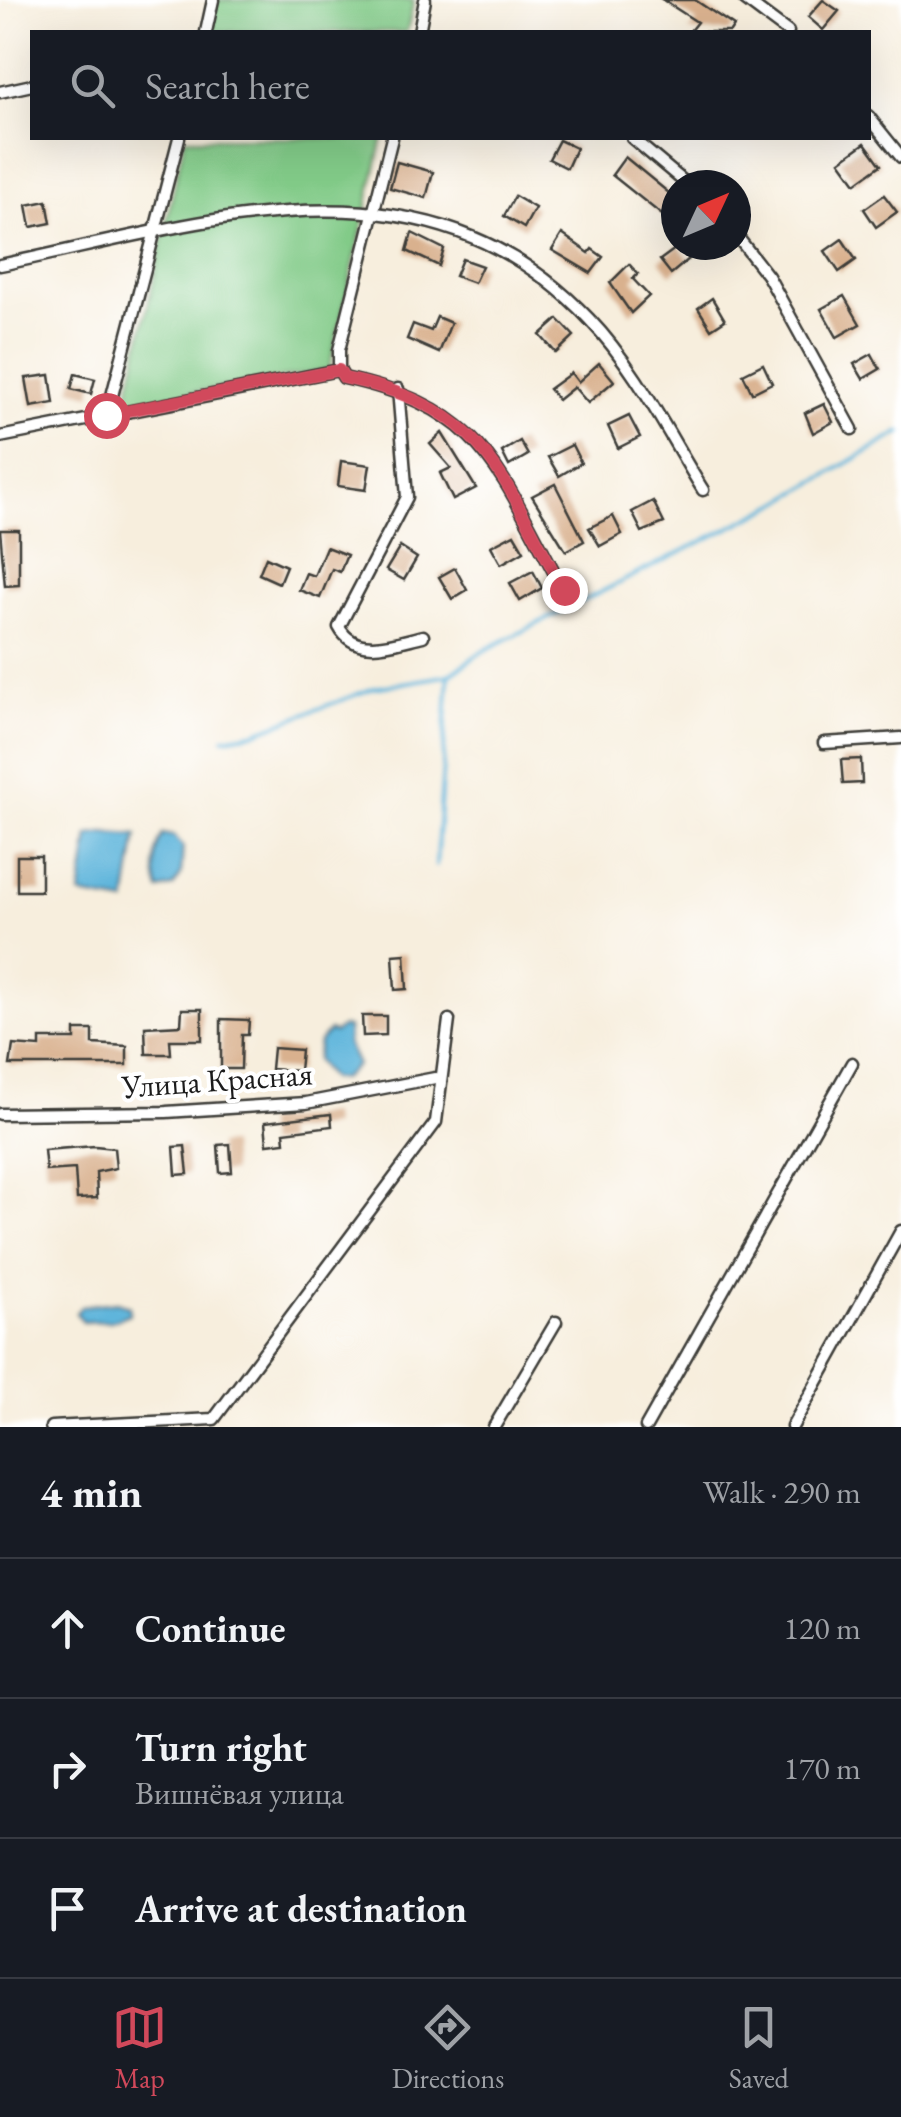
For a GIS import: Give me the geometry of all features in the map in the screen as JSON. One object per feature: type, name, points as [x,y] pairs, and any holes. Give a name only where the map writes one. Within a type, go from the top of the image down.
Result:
[{"type":"street","points":[[206,30],[213,0]]},
{"type":"street","points":[[419,30],[425,0]]},
{"type":"street","points":[[746,0],[785,30]]},
{"type":"street","points":[[0,92],[30,85]]},
{"type":"street","points":[[871,120],[901,157]]},
{"type":"street","points":[[106,415],[178,140]]},
{"type":"street","points":[[391,140],[339,350],[339,370],[344,378],[398,389],[452,418],[478,442],[564,590]]},
{"type":"street","points":[[634,140],[670,170]]},
{"type":"street","points":[[0,264],[154,232],[294,210],[374,209],[474,237],[520,262],[560,291],[623,359],[702,490]]},
{"type":"street","points":[[751,254],[768,276],[852,429]]},
{"type":"street","points":[[0,436],[339,370]]},
{"type":"street","points":[[398,389],[407,497],[339,627],[350,641],[365,646],[423,636]]},
{"type":"street","points":[[824,743],[901,738]]},
{"type":"street","points":[[51,1427],[214,1419],[436,1122],[448,1020]]},
{"type":"street","points":[[646,1427],[852,1063]]},
{"type":"street","name":"Улица Красная","points":[[0,1114],[166,1112],[306,1103],[435,1078]]},
{"type":"street","points":[[792,1427],[901,1231]]},
{"type":"street","points":[[494,1427],[556,1322]]},
{"type":"green space","points":[[216,0],[414,0],[407,30],[209,30]]},
{"type":"green space","points":[[185,140],[383,140],[329,370],[126,403]]},
{"type":"water","points":[[163,834],[174,836],[183,846],[181,875],[173,887],[159,890],[155,862]]},
{"type":"water","points":[[89,835],[137,835],[126,903],[80,895]]},
{"type":"water","points":[[348,1028],[347,1044],[357,1065],[342,1079],[330,1079],[316,1060],[319,1042],[329,1031],[334,1033]]},
{"type":"water","points":[[117,1302],[129,1306],[129,1314],[111,1321],[83,1322],[76,1313],[81,1306]]},
{"type":"building","points":[[663,0],[695,0],[734,26],[731,30],[691,30],[697,22]]},
{"type":"building","points":[[823,0],[839,11],[823,30],[808,17]]},
{"type":"building","points":[[559,140],[576,148],[567,168],[549,159]]},
{"type":"building","points":[[865,143],[881,165],[856,183],[840,161]]},
{"type":"building","points":[[625,157],[661,187],[661,214],[612,175]]},
{"type":"building","points":[[397,162],[433,172],[426,198],[390,188]]},
{"type":"building","points":[[884,195],[897,212],[876,227],[864,209]]},
{"type":"building","points":[[515,196],[535,208],[524,228],[504,216]]},
{"type":"building","points":[[47,201],[51,223],[31,227],[27,205]]},
{"type":"building","points":[[412,233],[444,249],[439,266],[407,251]]},
{"type":"building","points":[[562,234],[589,253],[592,249],[603,257],[591,273],[552,250]]},
{"type":"building","points":[[842,239],[856,260],[839,272],[825,251]]},
{"type":"building","points":[[462,259],[482,266],[474,283],[455,276]]},
{"type":"building","points":[[661,259],[688,260],[671,274]]},
{"type":"building","points":[[629,264],[638,274],[633,279],[649,296],[631,313],[610,283]]},
{"type":"building","points":[[844,296],[860,324],[837,337],[821,309]]},
{"type":"building","points":[[712,298],[725,320],[711,329],[698,308]]},
{"type":"building","points":[[437,317],[451,323],[439,353],[407,339],[413,324],[431,331]]},
{"type":"building","points":[[558,319],[574,336],[556,353],[540,335]]},
{"type":"building","points":[[872,354],[880,369],[863,379],[854,364]]},
{"type":"building","points":[[599,363],[614,381],[588,403],[574,387],[558,400],[549,389],[571,373],[578,382]]},
{"type":"building","points":[[763,364],[772,383],[752,393],[743,374]]},
{"type":"building","points":[[75,374],[95,379],[91,394],[71,389]]},
{"type":"building","points":[[50,375],[54,403],[31,407],[26,378]]},
{"type":"building","points":[[824,404],[833,422],[813,433],[805,413]]},
{"type":"building","points":[[629,416],[640,437],[618,448],[608,426]]},
{"type":"building","points":[[442,433],[476,488],[453,500],[440,473],[451,468],[430,444]]},
{"type":"building","points":[[520,441],[528,455],[509,466],[502,452]]},
{"type":"building","points":[[572,445],[581,463],[559,476],[548,457]]},
{"type":"building","points":[[341,461],[370,465],[366,490],[338,486]]},
{"type":"building","points":[[555,484],[584,541],[566,551],[532,496]]},
{"type":"building","points":[[653,501],[664,523],[642,532],[632,512]]},
{"type":"building","points":[[613,516],[622,534],[600,546],[589,528]]},
{"type":"building","points":[[0,530],[19,530],[19,585],[5,586]]},
{"type":"building","points":[[514,534],[524,551],[501,564],[491,546]]},
{"type":"building","points":[[326,547],[347,555],[340,572],[332,569],[320,598],[299,590],[306,573],[314,576]]},
{"type":"building","points":[[400,547],[417,558],[404,580],[386,570]]},
{"type":"building","points":[[266,557],[286,566],[279,583],[259,574]]},
{"type":"building","points":[[455,568],[467,590],[452,599],[439,577]]},
{"type":"building","points":[[533,571],[542,588],[520,601],[510,583]]},
{"type":"building","points":[[861,759],[862,783],[843,784],[841,760]]},
{"type":"building","points":[[17,856],[41,856],[41,891],[17,891]]},
{"type":"building","points":[[405,954],[407,989],[395,990],[393,955]]},
{"type":"building","points":[[182,1009],[202,1009],[202,1040],[170,1040],[171,1054],[146,1054],[145,1027],[181,1025]]},
{"type":"building","points":[[362,1016],[386,1016],[386,1035],[363,1036]]},
{"type":"building","points":[[221,1019],[249,1020],[248,1035],[242,1035],[241,1069],[221,1069]]},
{"type":"building","points":[[75,1030],[93,1030],[93,1044],[127,1046],[127,1065],[10,1065],[13,1045],[40,1047],[40,1039],[75,1039]]},
{"type":"building","points":[[273,1048],[301,1050],[299,1071],[271,1069]]},
{"type":"building","points":[[331,1114],[332,1126],[284,1132],[285,1142],[267,1144],[265,1122]]},
{"type":"building","points":[[230,1144],[232,1172],[220,1173],[218,1145]]},
{"type":"building","points":[[185,1146],[188,1174],[176,1175],[174,1147]]},
{"type":"building","points":[[114,1148],[116,1168],[96,1172],[97,1198],[77,1199],[75,1169],[46,1171],[44,1150]]},
{"type":"waterway","points":[[436,866],[449,675],[483,651],[777,504],[901,432]]},
{"type":"waterway","points":[[224,738],[253,733],[374,688],[449,675]]},
{"type":"route","points":[[106,415],[339,370],[344,378],[398,389],[452,418],[478,442],[564,590]]}]
